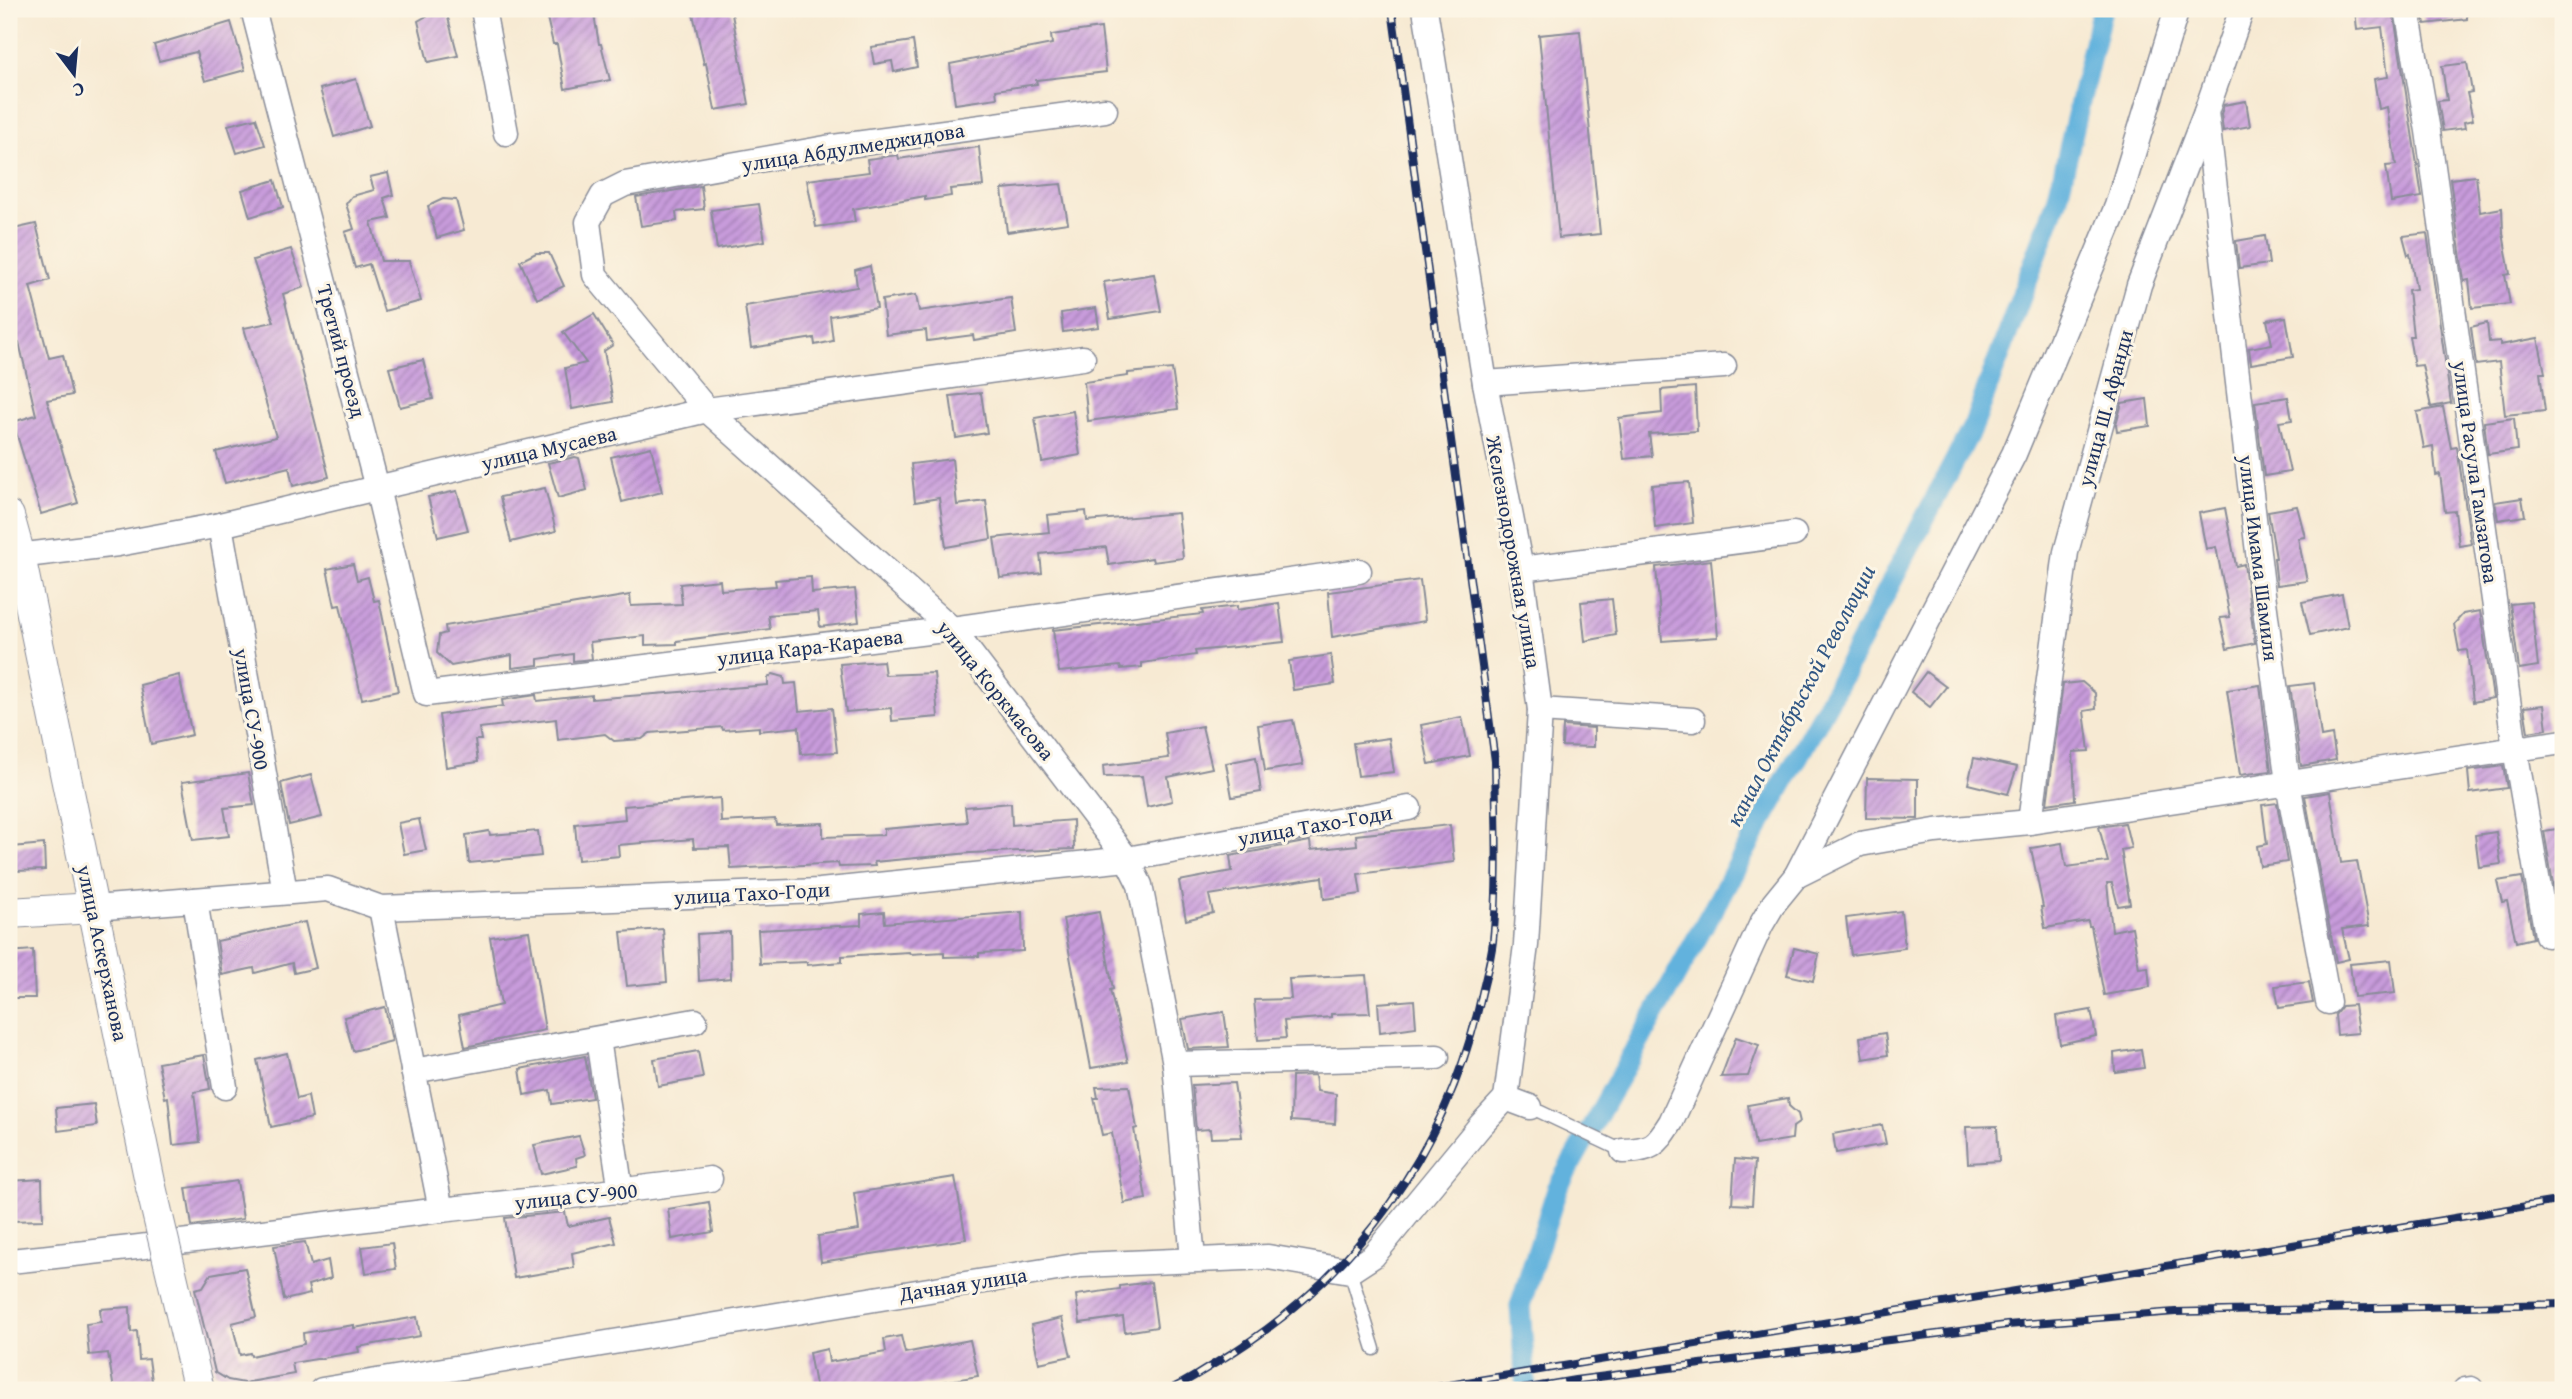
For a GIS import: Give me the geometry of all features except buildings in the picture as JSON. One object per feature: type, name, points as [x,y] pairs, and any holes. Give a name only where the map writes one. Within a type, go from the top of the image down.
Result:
[{"type":"street","name":"Третий проезд","points":[[253,9],[377,488],[426,694]]},
{"type":"street","points":[[482,9],[506,134]]},
{"type":"street","name":"Железнодорожная улица","points":[[1425,9],[1485,383],[1521,569],[1540,710],[1526,945],[1506,1098]]},
{"type":"street","points":[[1623,1151],[1644,1150],[1658,1142],[1671,1122],[1761,925],[1774,903],[1796,876],[2014,454],[2117,206],[2177,9]]},
{"type":"street","name":"улица Ш. Афанди","points":[[2030,822],[2066,552],[2139,285],[2206,112],[2242,9]]},
{"type":"street","name":"улица Расула Гамзатова","points":[[2407,9],[2428,131],[2515,749],[2547,934]]},
{"type":"street","name":"улица Абдулмеджидова","points":[[603,195],[625,184],[826,148],[1105,110]]},
{"type":"street","name":"улица Имама Шамиля","points":[[2206,112],[2288,783],[2328,1002]]},
{"type":"street","name":"улица Коркмасова","points":[[603,195],[588,222],[596,275],[707,410],[952,629],[1127,859],[1140,885],[1175,1064],[1193,1259]]},
{"type":"street","name":"улица Мусаева","points":[[14,556],[118,544],[220,525],[707,410],[1083,358]]},
{"type":"street","points":[[1485,383],[1724,366]]},
{"type":"street","name":"улица Аскерханова","points":[[9,516],[14,556],[94,908],[151,1187],[199,1390]]},
{"type":"street","name":"улица СУ-900","points":[[220,525],[285,892]]},
{"type":"street","points":[[1521,569],[1794,534]]},
{"type":"street","name":"улица Кара-Караева","points":[[426,694],[952,629],[1359,571]]},
{"type":"street","points":[[1540,710],[1692,720]]},
{"type":"street","points":[[1796,876],[1860,844],[1935,831],[2030,822],[2563,742]]},
{"type":"street","name":"улица Тахо-Годи","points":[[94,908],[328,889],[381,908],[820,891],[1127,859],[1409,807]]},
{"type":"street","points":[[195,900],[225,1087]]},
{"type":"street","points":[[9,913],[94,908]]},
{"type":"street","points":[[381,908],[441,1210]]},
{"type":"street","points":[[413,1071],[695,1021]]},
{"type":"street","points":[[598,1039],[621,1192]]},
{"type":"street","points":[[1175,1064],[1437,1057]]},
{"type":"street","points":[[1350,1271],[1373,1256],[1506,1098],[1530,1107]]},
{"type":"street","name":"улица СУ-900","points":[[9,1261],[138,1248],[441,1210],[621,1192],[710,1179]]},
{"type":"street","name":"Дачная улица","points":[[322,1390],[1081,1265],[1268,1257],[1350,1271]]},
{"type":"lane","points":[[1530,1107],[1623,1151]]},
{"type":"lane","points":[[1350,1271],[1374,1349]]},
{"type":"waterway","name":"канал Октябрьской Революции","points":[[1526,1390],[1520,1306],[1557,1189],[1833,694],[1974,424],[2057,200],[2102,9]]},
{"type":"railway","points":[[1168,1390],[1194,1377],[1268,1328],[1313,1291],[1353,1250],[1389,1205],[1420,1156],[1446,1105],[1467,1050],[1492,948],[1497,874],[1495,761],[1392,9]]},
{"type":"railway","points":[[1419,1390],[2563,1200]]},
{"type":"railway","points":[[1516,1390],[1575,1380],[2007,1325],[2175,1312],[2563,1304]]}]
